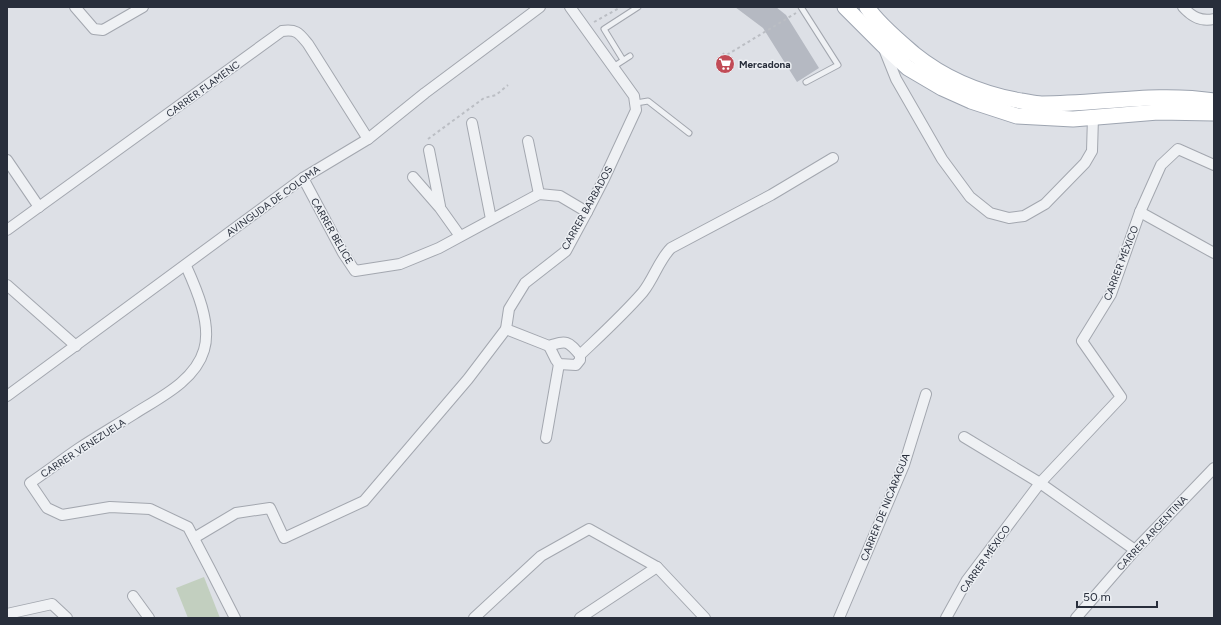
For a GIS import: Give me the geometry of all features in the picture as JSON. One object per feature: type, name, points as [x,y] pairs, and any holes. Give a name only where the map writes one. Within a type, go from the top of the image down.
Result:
[{"type":"main road","points":[[845,7],[908,68],[942,88],[971,101],[1018,116],[1073,119],[1158,112],[1214,113]]},
{"type":"main road","points":[[867,7],[898,40],[929,66],[964,85],[1002,98],[1040,104],[1155,98],[1201,99],[1214,101]]},
{"type":"street","points":[[75,7],[94,29],[103,30],[143,7]]},
{"type":"street","name":"AVINGUDA DE COLOMA","points":[[7,396],[186,266],[303,178],[368,139],[425,93],[540,7]]},
{"type":"street","points":[[570,7],[634,96],[636,103]]},
{"type":"street","points":[[1184,7],[1190,15],[1195,17],[1206,21],[1214,19]]},
{"type":"street","name":"CARRER FLAMENC","points":[[7,230],[282,31],[292,30],[300,34],[308,44],[368,139]]},
{"type":"street","points":[[883,45],[896,78],[942,159],[970,198],[990,213],[1009,218],[1024,216],[1046,204],[1085,163],[1092,151],[1093,117]]},
{"type":"street","name":"CARRER BARBADOS","points":[[506,330],[509,309],[525,283],[566,251],[628,129],[636,110],[636,103]]},
{"type":"street","points":[[472,123],[491,219]]},
{"type":"street","points":[[528,141],[539,194],[560,196],[587,212]]},
{"type":"street","name":"CARRER MÉXICO","points":[[946,618],[967,580],[1040,483],[1120,397],[1082,341],[1110,294],[1140,212],[1161,165],[1178,149],[1214,165]]},
{"type":"street","points":[[429,150],[440,208]]},
{"type":"street","points":[[559,364],[576,365],[580,360],[580,356],[644,291],[664,254],[671,248],[771,195],[833,158]]},
{"type":"street","points":[[7,160],[39,207]]},
{"type":"street","points":[[413,177],[440,208],[460,236]]},
{"type":"street","name":"CARRER BELICE","points":[[303,178],[343,254],[355,271],[400,264],[439,248],[539,194]]},
{"type":"street","points":[[1140,212],[1214,253]]},
{"type":"street","name":"CARRER VENEZUELA","points":[[186,266],[200,298],[206,332],[205,349],[196,367],[189,375],[165,395],[76,450],[30,482],[47,508],[62,515],[110,507],[150,509],[188,527],[234,618]]},
{"type":"street","points":[[7,285],[76,346]]},
{"type":"street","points":[[194,538],[236,513],[270,508],[284,538],[364,501],[468,379],[506,330],[549,346],[562,342],[568,343],[580,356]]},
{"type":"street","points":[[546,438],[559,364],[549,346]]},
{"type":"street","name":"CARRER DE NICARAGUA","points":[[839,618],[904,465],[926,394]]},
{"type":"street","points":[[964,437],[1040,483],[1135,550]]},
{"type":"street","name":"CARRER ARGENTINA","points":[[1076,618],[1135,550],[1214,468]]},
{"type":"street","points":[[474,618],[541,556],[589,529],[657,567],[705,618]]},
{"type":"street","points":[[580,618],[657,567]]},
{"type":"street","points":[[133,596],[149,618]]},
{"type":"street","points":[[7,614],[52,604],[67,618]]},
{"type":"lane","points":[[623,60],[604,29],[638,7]]},
{"type":"lane","points":[[802,8],[838,65],[806,82]]},
{"type":"lane","points":[[613,66],[630,56]]},
{"type":"lane","points":[[636,103],[648,101],[689,133]]},
{"type":"path","points":[[594,22],[621,7]]},
{"type":"path","points":[[723,53],[725,56],[802,8]]},
{"type":"path","points":[[428,139],[484,98],[496,95],[508,85]]},
{"type":"green space","points":[[204,577],[220,618],[188,618],[176,588]]},
{"type":"building","points":[[735,7],[776,7],[786,15],[819,68],[797,82],[763,28]]},
{"type":"place","name":"Mercadona","points":[[725,64]]}]
